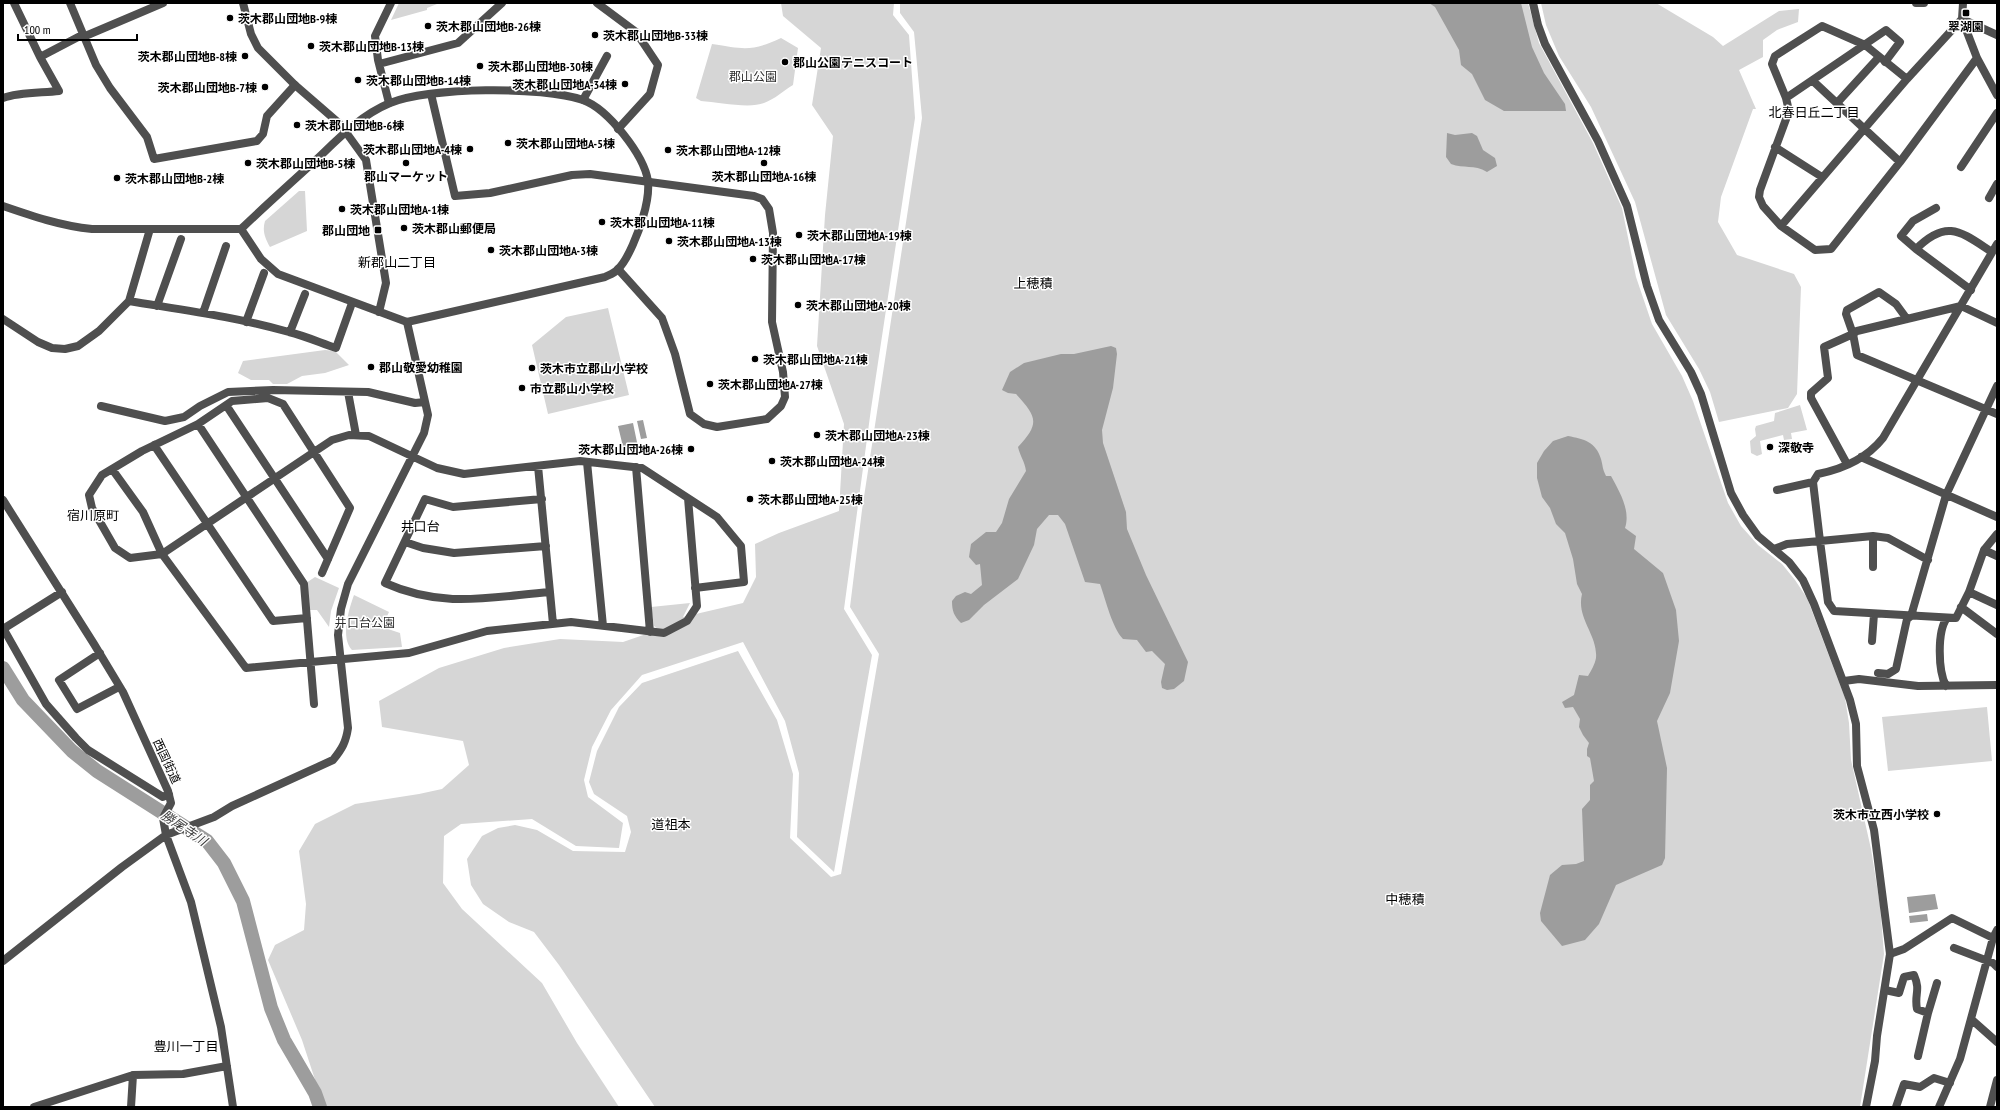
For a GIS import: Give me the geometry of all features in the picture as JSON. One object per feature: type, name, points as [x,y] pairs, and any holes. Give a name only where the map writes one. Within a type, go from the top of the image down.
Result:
[{"type":"street","points":[[3,98],[14,94],[27,95],[60,91],[40,57],[14,3]]},
{"type":"street","points":[[70,3],[96,65],[110,88],[147,137],[154,159],[257,141],[263,134],[267,116],[296,85]]},
{"type":"street","points":[[40,57],[83,36],[163,3]]},
{"type":"street","points":[[243,3],[251,34],[258,48],[296,85],[340,124],[366,160],[386,283],[378,312]]},
{"type":"street","points":[[389,104],[379,64],[375,36],[391,3]]},
{"type":"street","points":[[379,64],[458,43],[502,3]]},
{"type":"street","points":[[597,3],[636,32],[658,65],[650,94],[618,129]]},
{"type":"street","points":[[1533,3],[1538,25],[1545,44],[1598,141],[1627,206],[1647,286],[1659,320],[1691,372],[1701,394],[1731,493],[1743,515],[1758,536],[1796,571],[1809,591],[1844,681],[1856,724],[1857,766],[1874,830],[1890,954],[1876,1036],[1875,1061],[1866,1107]]},
{"type":"street","points":[[1916,3],[1924,3]]},
{"type":"street","points":[[1962,3],[1962,18],[1977,58],[1997,95]]},
{"type":"street","points":[[1962,18],[1997,35]]},
{"type":"street","points":[[1781,226],[1906,79],[1962,18]]},
{"type":"street","points":[[1906,79],[1865,45],[1822,26],[1775,56],[1772,64],[1786,98],[1789,111],[1759,196],[1764,206],[1781,226],[1815,250],[1831,249],[1900,162],[1977,58]]},
{"type":"street","points":[[1786,98],[1886,30],[1900,42],[1838,103]]},
{"type":"street","points":[[583,100],[607,56]]},
{"type":"street","points":[[1813,80],[1900,162]]},
{"type":"street","points":[[3,206],[50,222],[74,227],[241,229],[354,124],[389,104],[455,90],[520,92],[583,100],[601,111],[618,129],[642,163],[648,182],[645,208],[638,233],[618,269],[605,277],[593,281],[407,322],[352,303],[278,274],[261,259],[241,229]]},
{"type":"street","points":[[431,94],[455,196],[490,193],[572,175],[590,174],[754,196],[762,199],[769,209],[773,233],[772,322],[782,372],[785,397],[781,406],[767,419],[717,427],[704,424],[690,414],[675,354],[662,318],[618,269]]},
{"type":"street","points":[[1961,167],[1997,113]]},
{"type":"street","points":[[1776,147],[1822,177]]},
{"type":"street","points":[[1989,198],[1997,184]]},
{"type":"street","points":[[1936,208],[1913,221],[1901,236],[1971,290]]},
{"type":"street","points":[[3,319],[38,342],[52,348],[65,349],[78,346],[98,331],[129,301],[150,229]]},
{"type":"street","points":[[1916,249],[1924,241],[1941,231],[1961,232],[1992,252]]},
{"type":"street","points":[[157,306],[181,239]]},
{"type":"street","points":[[1997,244],[1883,438],[1875,447],[1861,457],[1836,470],[1818,474],[1813,482],[1828,602],[1834,611],[1956,618],[1969,592],[1984,550],[1997,534]]},
{"type":"street","points":[[203,313],[226,246]]},
{"type":"street","points":[[246,322],[264,273]]},
{"type":"street","points":[[1907,319],[1896,304],[1879,292],[1847,310],[1846,314],[1853,334],[1857,355],[1997,414]]},
{"type":"street","points":[[290,332],[305,294]]},
{"type":"street","points":[[129,301],[203,313],[246,322],[290,332],[336,348],[352,303]]},
{"type":"street","points":[[1847,464],[1811,398],[1811,393],[1828,378],[1824,347],[1857,331],[1960,306],[1997,323]]},
{"type":"street","points":[[3,961],[168,831],[214,817],[232,806],[333,760],[346,742],[348,728],[338,635],[341,609],[348,584],[424,433],[428,415],[407,322]]},
{"type":"street","points":[[1878,673],[1888,674],[1896,670],[1907,619],[1911,616],[1946,494],[1997,386]]},
{"type":"street","points":[[101,406],[165,422],[184,417],[200,406],[228,392],[273,390],[368,392],[415,404],[425,402]]},
{"type":"street","points":[[348,392],[356,435]]},
{"type":"street","points":[[322,574],[350,508],[314,452],[283,404],[268,398],[232,401],[198,424],[154,445],[102,475],[89,495],[92,508],[115,548],[130,558],[162,554],[246,498],[275,478],[314,452],[332,440],[356,435],[368,436],[437,468],[464,474],[587,462],[636,467],[642,468],[717,517],[741,546],[744,582],[695,588]]},
{"type":"street","points":[[226,405],[328,559]]},
{"type":"street","points":[[198,424],[304,584],[314,704]]},
{"type":"street","points":[[154,445],[272,621],[307,618]]},
{"type":"street","points":[[1861,457],[1997,517]]},
{"type":"street","points":[[587,462],[603,626]]},
{"type":"street","points":[[538,466],[553,624]]},
{"type":"street","points":[[636,467],[650,632]]},
{"type":"street","points":[[112,469],[143,512],[162,554],[246,668],[409,653],[487,631],[571,622],[664,633],[688,621],[697,606],[688,498]]},
{"type":"street","points":[[1777,490],[1813,482]]},
{"type":"street","points":[[542,499],[453,507],[426,499],[386,583],[404,591],[427,598],[455,601],[550,592]]},
{"type":"street","name":"西国街道","points":[[3,500],[100,653],[119,687],[169,794],[171,803],[163,818],[168,831]]},
{"type":"street","points":[[1774,550],[1787,544],[1873,536],[1888,538],[1928,560]]},
{"type":"street","points":[[1873,536],[1874,567]]},
{"type":"street","points":[[405,542],[423,548],[454,553],[546,546]]},
{"type":"street","points":[[1984,550],[1997,556]]},
{"type":"street","points":[[62,592],[3,628],[46,704],[76,738],[88,750],[163,797],[169,794]]},
{"type":"street","points":[[1969,592],[1997,605]]},
{"type":"street","points":[[1961,607],[1997,634]]},
{"type":"street","points":[[1872,641],[1874,614]]},
{"type":"street","points":[[1946,686],[1941,677],[1940,660],[1943,623],[1947,618]]},
{"type":"street","points":[[100,653],[60,680],[77,709],[119,687]]},
{"type":"street","points":[[1844,681],[1859,680],[1918,686],[1997,686]]},
{"type":"street","points":[[168,831],[191,902],[221,1027],[233,1107]]},
{"type":"street","points":[[1890,954],[1904,949],[1952,918],[1993,938]]},
{"type":"street","points":[[1939,1107],[1960,1059],[1972,1019],[1986,961],[1997,930]]},
{"type":"street","points":[[1954,948],[1993,963],[1997,967]]},
{"type":"street","points":[[1885,990],[1898,994],[1904,977],[1914,975],[1919,985],[1916,1003],[1917,1009],[1928,1013]]},
{"type":"street","points":[[1918,1056],[1937,983]]},
{"type":"street","points":[[1972,1019],[1997,1042]]},
{"type":"street","points":[[34,1107],[133,1075],[184,1074],[227,1066]]},
{"type":"street","points":[[131,1107],[133,1075]]},
{"type":"street","points":[[1896,1107],[1904,1084],[1920,1087],[1934,1078],[1950,1083]]},
{"type":"street","points":[[1990,1107],[1994,1098],[1997,1080]]},
{"type":"green space","points":[[399,3],[437,4],[427,8],[427,10],[391,20]]},
{"type":"green space","points":[[781,3],[894,3],[893,15],[909,35],[915,118],[871,409],[844,609],[872,655],[834,872],[797,837],[799,773],[785,721],[743,642],[642,675],[611,710],[592,747],[584,780],[588,797],[623,823],[619,848],[576,846],[532,819],[461,824],[444,836],[443,883],[462,909],[542,983],[577,1043],[619,1107],[324,1107],[302,1040],[268,960],[275,945],[304,930],[306,904],[299,851],[315,824],[355,804],[442,789],[469,765],[463,741],[382,727],[379,701],[439,668],[504,648],[560,639],[623,642],[655,631],[658,629],[654,626],[651,607],[690,603],[683,617],[743,603],[756,577],[755,544],[779,533],[839,511],[844,424],[817,346],[825,215],[833,136],[812,105],[821,48],[783,16]]},
{"type":"green space","points":[[900,3],[1528,3],[1539,43],[1593,143],[1622,208],[1636,277],[1652,324],[1682,376],[1693,401],[1728,503],[1741,526],[1758,545],[1782,564],[1807,598],[1845,698],[1849,723],[1851,760],[1871,849],[1880,905],[1884,954],[1860,1107],[655,1107],[559,965],[534,932],[509,922],[483,904],[471,885],[467,859],[482,836],[498,828],[515,825],[537,830],[573,851],[625,852],[631,832],[627,816],[594,794],[589,782],[597,751],[619,707],[642,683],[738,651],[777,720],[793,774],[790,838],[831,877],[841,874],[879,654],[850,607],[862,510],[922,118],[914,32],[900,13]]},
{"type":"green space","points":[[1541,3],[1656,3],[1713,37],[1723,46],[1779,11],[1799,9],[1798,22],[1777,30],[1763,40],[1763,57],[1739,70],[1756,109],[1753,109],[1721,197],[1718,222],[1737,255],[1794,274],[1801,287],[1797,394],[1788,408],[1719,422],[1710,392],[1699,369],[1666,315],[1635,202],[1591,107],[1559,56],[1546,25]]},
{"type":"green space","name":"郡山公園","points":[[781,38],[798,48],[793,85],[772,99],[758,105],[733,105],[701,101],[696,98],[712,44],[747,48],[762,46]]},
{"type":"green space","points":[[299,191],[305,191],[307,231],[270,247],[264,234],[265,221]]},
{"type":"green space","points":[[608,308],[629,395],[548,414],[532,345],[566,317]]},
{"type":"green space","points":[[325,350],[335,351],[349,365],[325,373],[302,376],[287,384],[273,384],[269,380],[251,380],[238,373],[243,361]]},
{"type":"green space","points":[[1800,405],[1807,430],[1791,433],[1792,439],[1784,440],[1783,435],[1760,441],[1762,454],[1757,456],[1751,453],[1750,441],[1756,436],[1756,426],[1774,421],[1775,413]]},
{"type":"green space","points":[[315,577],[339,588],[331,611],[329,627],[317,610],[309,610],[306,583]]},
{"type":"green space","name":"井口台公園","points":[[354,595],[389,612],[382,627],[400,633],[402,647],[352,650],[348,645],[346,631],[348,615]]},
{"type":"green space","points":[[1987,707],[1992,761],[1888,771],[1882,717]]},
{"type":"shaded area","points":[[1429,3],[1521,3],[1532,47],[1544,73],[1565,104],[1566,111],[1504,111],[1485,100],[1472,74],[1461,65],[1459,50],[1435,7]]},
{"type":"shaded area","points":[[1447,133],[1455,135],[1472,133],[1477,136],[1483,150],[1495,158],[1497,166],[1487,172],[1478,168],[1451,164],[1446,157]]},
{"type":"shaded area","points":[[1111,346],[1116,348],[1117,354],[1113,388],[1102,430],[1103,443],[1126,512],[1127,529],[1146,575],[1188,662],[1184,681],[1174,689],[1167,690],[1162,688],[1161,682],[1165,664],[1152,651],[1146,652],[1137,640],[1123,639],[1119,634],[1100,584],[1085,582],[1065,524],[1058,515],[1049,515],[1037,529],[1034,545],[1018,579],[984,605],[969,620],[961,623],[955,616],[952,608],[952,601],[956,596],[965,592],[971,594],[982,585],[980,564],[976,565],[969,557],[971,544],[986,532],[996,532],[1002,523],[1009,499],[1026,471],[1018,447],[1030,432],[1033,425],[1033,420],[1028,408],[1016,394],[1008,393],[1002,390],[1010,372],[1024,363],[1061,354],[1074,354]]},
{"type":"shaded area","points":[[643,420],[647,438],[641,439],[637,421]]},
{"type":"shaded area","points":[[633,423],[639,452],[625,455],[618,426]]},
{"type":"shaded area","points":[[1568,436],[1589,442],[1599,453],[1606,476],[1611,476],[1623,501],[1626,514],[1625,528],[1636,536],[1634,549],[1663,573],[1676,610],[1679,641],[1670,693],[1657,721],[1667,768],[1665,858],[1662,865],[1616,885],[1599,924],[1585,940],[1562,946],[1541,921],[1540,913],[1550,875],[1562,865],[1576,864],[1584,861],[1582,809],[1590,800],[1590,785],[1594,781],[1590,758],[1587,756],[1589,743],[1579,727],[1580,719],[1573,707],[1565,708],[1562,702],[1574,695],[1579,675],[1588,676],[1596,658],[1596,650],[1584,619],[1581,603],[1582,594],[1577,584],[1573,559],[1565,533],[1556,524],[1550,508],[1542,497],[1537,478],[1537,463],[1544,451],[1553,441]]},
{"type":"shaded area","points":[[1935,894],[1938,909],[1909,913],[1907,897]]},
{"type":"shaded area","points":[[1927,914],[1928,921],[1910,923],[1909,916]]},
{"type":"waterway","name":"勝尾寺川","points":[[3,668],[23,700],[72,751],[97,771],[207,841],[224,863],[243,901],[271,1008],[284,1040],[315,1093],[320,1107]]},
{"type":"place","name":"翠湖園","points":[[1966,13]]},
{"type":"place","name":"茨木郡山団地B-9棟","points":[[230,18]]},
{"type":"place","name":"茨木郡山団地B-26棟","points":[[428,26]]},
{"type":"place","name":"茨木郡山団地B-33棟","points":[[595,35]]},
{"type":"place","name":"茨木郡山団地B-13棟","points":[[311,46]]},
{"type":"place","name":"茨木郡山団地B-8棟","points":[[245,56]]},
{"type":"place","name":"郡山公園テニスコート","points":[[785,62]]},
{"type":"place","name":"茨木郡山団地B-30棟","points":[[480,66]]},
{"type":"place","name":"茨木郡山団地B-14棟","points":[[358,80]]},
{"type":"place","name":"茨木郡山団地A-34棟","points":[[625,84]]},
{"type":"place","name":"茨木郡山団地B-7棟","points":[[265,87]]},
{"type":"place","name":"茨木郡山団地B-6棟","points":[[297,125]]},
{"type":"place","name":"茨木郡山団地A-5棟","points":[[508,143]]},
{"type":"place","name":"茨木郡山団地A-4棟","points":[[470,149]]},
{"type":"place","name":"茨木郡山団地A-12棟","points":[[668,150]]},
{"type":"place","name":"茨木郡山団地B-5棟","points":[[248,163]]},
{"type":"place","name":"郡山マーケット","points":[[406,163]]},
{"type":"place","name":"茨木郡山団地A-16棟","points":[[764,163]]},
{"type":"place","name":"茨木郡山団地B-2棟","points":[[117,178]]},
{"type":"place","name":"茨木郡山団地A-1棟","points":[[342,209]]},
{"type":"place","name":"茨木郡山団地A-11棟","points":[[602,222]]},
{"type":"place","name":"茨木郡山郵便局","points":[[404,228]]},
{"type":"place","name":"郡山団地","points":[[378,230]]},
{"type":"place","name":"茨木郡山団地A-19棟","points":[[799,235]]},
{"type":"place","name":"茨木郡山団地A-13棟","points":[[669,241]]},
{"type":"place","name":"茨木郡山団地A-3棟","points":[[491,250]]},
{"type":"place","name":"茨木郡山団地A-17棟","points":[[753,259]]},
{"type":"place","name":"茨木郡山団地A-20棟","points":[[798,305]]},
{"type":"place","name":"茨木郡山団地A-21棟","points":[[755,359]]},
{"type":"place","name":"郡山敬愛幼稚園","points":[[371,367]]},
{"type":"place","name":"茨木市立郡山小学校","points":[[532,368]]},
{"type":"place","name":"茨木郡山団地A-27棟","points":[[710,384]]},
{"type":"place","name":"市立郡山小学校","points":[[522,388]]},
{"type":"place","name":"茨木郡山団地A-23棟","points":[[817,435]]},
{"type":"place","name":"深敬寺","points":[[1770,447]]},
{"type":"place","name":"茨木郡山団地A-26棟","points":[[691,449]]},
{"type":"place","name":"茨木郡山団地A-24棟","points":[[772,461]]},
{"type":"place","name":"茨木郡山団地A-25棟","points":[[750,499]]},
{"type":"place","name":"茨木市立西小学校","points":[[1937,814]]},
{"type":"district","name":"北春日丘二丁目","points":[[1814,112]]},
{"type":"district","name":"新郡山二丁目","points":[[397,262]]},
{"type":"district","name":"上穂積","points":[[1033,283]]},
{"type":"district","name":"宿川原町","points":[[93,515]]},
{"type":"district","name":"井口台","points":[[420,526]]},
{"type":"district","name":"道祖本","points":[[671,824]]},
{"type":"district","name":"中穂積","points":[[1405,899]]},
{"type":"district","name":"豊川一丁目","points":[[186,1046]]}]
